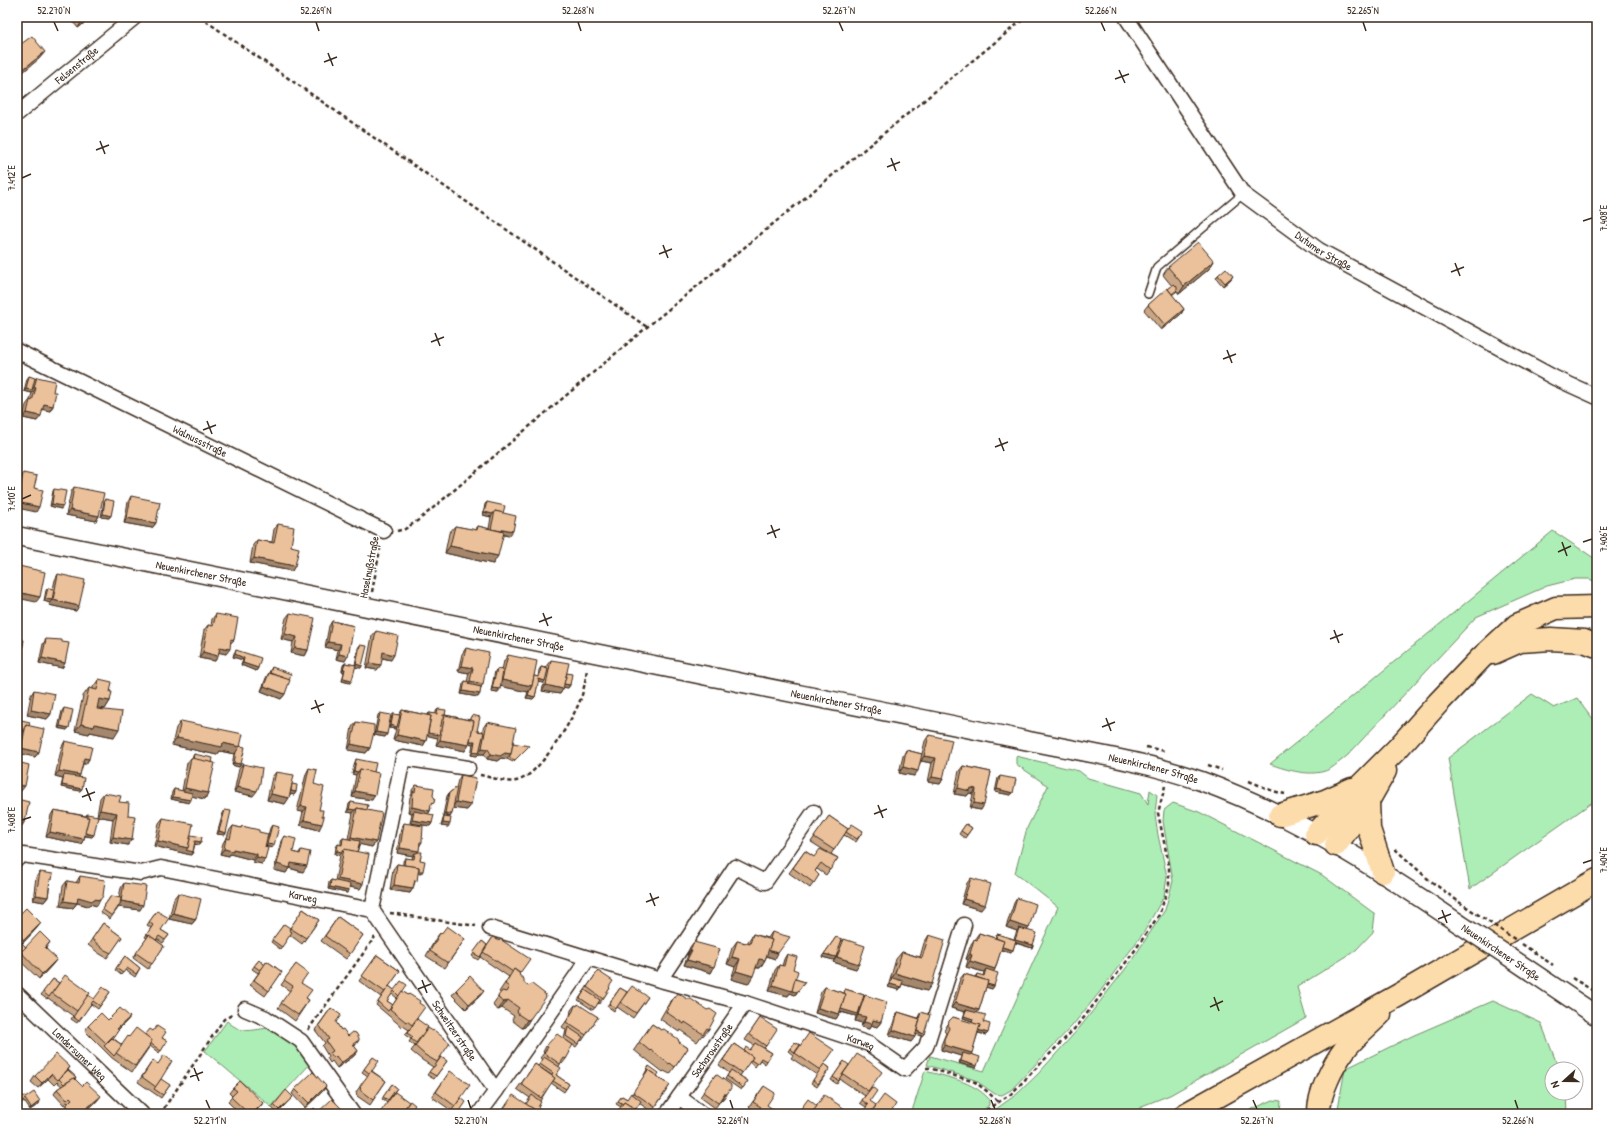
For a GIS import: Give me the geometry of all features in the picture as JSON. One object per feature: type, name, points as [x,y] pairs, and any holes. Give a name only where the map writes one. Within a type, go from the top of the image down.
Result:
[{"type":"highway","points":[[1336,845],[1364,793],[1397,749],[1481,658],[1516,625],[1556,608],[1597,607]]},
{"type":"highway","points":[[1481,658],[1520,642],[1551,639],[1584,641],[1597,646]]},
{"type":"highway","points":[[1280,815],[1324,801],[1364,793]]},
{"type":"highway","points":[[1316,834],[1364,793]]},
{"type":"highway","points":[[1364,793],[1369,830],[1383,872]]},
{"type":"highway","points":[[1557,903],[1597,869]]},
{"type":"highway","points":[[1186,1114],[1399,995],[1597,880]]},
{"type":"highway","points":[[1319,1114],[1325,1085],[1346,1049],[1399,995]]},
{"type":"street","name":"Felsenstraße","points":[[17,114],[135,17]]},
{"type":"street","name":"Dutumer Straße","points":[[1126,17],[1243,194],[1319,250],[1548,374],[1597,398]]},
{"type":"street","name":"Walnussstraße","points":[[17,351],[384,531]]},
{"type":"street","name":"Neuenkirchener Straße","points":[[17,536],[877,709],[1169,770],[1242,798],[1280,815],[1383,872],[1597,1016]]},
{"type":"street","points":[[372,910],[404,758],[468,768]]},
{"type":"street","points":[[660,980],[735,867],[765,882],[814,812]]},
{"type":"street","name":"Karweg","points":[[17,859],[23,855],[140,873],[161,868],[372,910]]},
{"type":"street","name":"Schweitzerstraße","points":[[372,910],[384,925],[496,1091]]},
{"type":"street","points":[[905,1069],[926,1047],[964,925]]},
{"type":"street","name":"Karweg","points":[[490,928],[660,980],[745,1003],[869,1044],[905,1069]]},
{"type":"street","points":[[479,1114],[588,958]]},
{"type":"street","name":"Landersumer Weg","points":[[17,994],[142,1114]]},
{"type":"street","name":"Sacharowstraße","points":[[667,1114],[745,1003]]},
{"type":"street","points":[[245,1009],[266,1018],[301,1041],[353,1114]]},
{"type":"street","points":[[679,1098],[702,1114]]},
{"type":"lane","points":[[1148,294],[1158,267],[1243,194]]},
{"type":"path","points":[[200,17],[648,327]]},
{"type":"path","points":[[384,531],[393,533],[420,519],[648,327],[1026,17]]},
{"type":"path","name":"Haselnußstraße","points":[[369,606],[384,531]]},
{"type":"path","points":[[468,768],[473,773],[516,781],[527,777],[555,745],[581,698],[589,652]]},
{"type":"path","points":[[980,1114],[1011,1094],[1079,1024],[1133,953],[1159,915],[1169,886],[1169,866],[1158,813],[1169,770]]},
{"type":"path","points":[[1459,902],[1559,969]]},
{"type":"path","points":[[372,910],[490,928]]},
{"type":"path","points":[[301,1041],[384,925]]},
{"type":"path","points":[[1571,977],[1597,993]]},
{"type":"path","points":[[160,1114],[224,1019],[245,1009]]},
{"type":"path","points":[[905,1069],[929,1068],[976,1082],[999,1103]]},
{"type":"green space","points":[[1553,531],[1597,560],[1597,582],[1589,579],[1575,579],[1547,586],[1476,617],[1348,755],[1330,769],[1323,772],[1308,773],[1292,771],[1270,764]]},
{"type":"green space","points":[[1532,694],[1554,708],[1577,698],[1597,724],[1597,799],[1470,889],[1448,758]]},
{"type":"green space","points":[[1016,756],[1079,771],[1088,778],[1141,793],[1148,804],[1150,790],[1157,795],[1155,814],[1167,877],[1164,896],[1144,932],[1099,993],[1072,1026],[1011,1090],[1002,1095],[995,1094],[975,1080],[927,1065],[930,1056],[984,1071],[1058,907],[1015,873],[1027,828],[1048,786],[1016,764]]},
{"type":"green space","points":[[1173,803],[1199,812],[1322,875],[1375,914],[1373,932],[1355,951],[1297,987],[1306,1018],[1170,1095],[1142,1106],[1133,1114],[989,1114],[1017,1094],[1038,1074],[1081,1026],[1130,963],[1165,910],[1173,881],[1163,821],[1164,810]]},
{"type":"green space","points":[[1493,1001],[1541,1023],[1556,1061],[1544,1061],[1544,1101],[1566,1101],[1567,1114],[1337,1114],[1345,1069],[1412,1036]]},
{"type":"green space","points":[[227,1021],[238,1029],[243,1030],[271,1028],[298,1047],[310,1064],[271,1107],[205,1051]]},
{"type":"green space","points":[[925,1071],[959,1080],[968,1084],[983,1093],[989,1099],[989,1105],[979,1114],[911,1114]]},
{"type":"green space","points":[[1273,1100],[1281,1101],[1280,1114],[1241,1114]]},
{"type":"building","points":[[77,17],[88,17],[81,23]]},
{"type":"building","points":[[32,36],[45,52],[17,74],[17,47]]},
{"type":"building","points":[[1198,242],[1214,261],[1184,286],[1168,267]]},
{"type":"building","points":[[1226,268],[1233,276],[1225,283],[1218,275]]},
{"type":"building","points":[[1174,284],[1177,287],[1177,290],[1172,294],[1168,289]]},
{"type":"building","points":[[1167,288],[1184,309],[1165,325],[1148,305]]},
{"type":"building","points":[[29,376],[35,378],[32,390],[26,389]]},
{"type":"building","points":[[37,377],[55,381],[53,392],[56,392],[53,406],[44,404],[41,416],[27,413],[30,400],[32,401],[36,388],[34,387]]},
{"type":"building","points":[[23,473],[37,476],[34,488],[43,490],[39,507],[17,502],[17,484],[21,485]]},
{"type":"building","points":[[74,487],[104,493],[99,516],[70,510]]},
{"type":"building","points":[[54,489],[66,491],[63,506],[52,504]]},
{"type":"building","points":[[131,496],[160,502],[156,523],[127,518]]},
{"type":"building","points":[[105,499],[114,501],[111,516],[103,514]]},
{"type":"building","points":[[487,502],[505,506],[503,513],[495,511],[493,514],[484,512]]},
{"type":"building","points":[[495,511],[516,516],[513,531],[491,529]]},
{"type":"building","points":[[278,524],[294,527],[291,546],[299,548],[295,566],[254,558],[257,540],[274,543]]},
{"type":"building","points":[[455,526],[477,530],[478,526],[504,532],[498,556],[450,546]]},
{"type":"building","points":[[19,566],[45,572],[40,597],[17,592],[17,574]]},
{"type":"building","points":[[58,574],[85,580],[79,606],[53,600]]},
{"type":"building","points":[[48,588],[54,589],[52,600],[45,599]]},
{"type":"building","points":[[290,613],[315,618],[308,650],[295,648],[297,637],[285,634]]},
{"type":"building","points":[[216,614],[238,618],[234,640],[231,639],[230,649],[220,647],[218,656],[203,652],[208,625],[213,626]]},
{"type":"building","points":[[332,621],[354,626],[348,656],[339,654],[341,644],[328,642]]},
{"type":"building","points":[[376,631],[398,636],[394,655],[383,652],[381,665],[370,663]]},
{"type":"building","points":[[17,638],[24,640],[20,662],[17,662]]},
{"type":"building","points":[[46,639],[62,640],[62,642],[69,643],[65,663],[42,658]]},
{"type":"building","points":[[360,645],[367,646],[362,666],[356,664]]},
{"type":"building","points":[[466,648],[489,653],[483,684],[470,681],[473,668],[462,666]]},
{"type":"building","points":[[236,650],[261,658],[258,668],[243,663],[244,658],[235,654]]},
{"type":"building","points":[[508,655],[537,661],[532,686],[502,680]]},
{"type":"building","points":[[551,660],[569,663],[563,689],[546,685]]},
{"type":"building","points":[[345,663],[356,665],[352,680],[343,678]]},
{"type":"building","points":[[17,664],[23,665],[21,674],[17,673]]},
{"type":"building","points":[[272,667],[291,674],[289,680],[270,673]]},
{"type":"building","points":[[541,667],[548,669],[545,681],[539,679],[535,697],[528,695],[534,676],[539,677]]},
{"type":"building","points":[[497,669],[503,670],[500,689],[492,688]]},
{"type":"building","points":[[269,673],[290,680],[285,694],[264,686]]},
{"type":"building","points":[[567,673],[572,674],[570,685],[564,684]]},
{"type":"building","points":[[99,679],[112,682],[110,692],[112,692],[110,701],[99,699],[97,709],[122,712],[119,729],[95,724],[94,727],[81,724],[89,688],[97,690]]},
{"type":"building","points":[[465,681],[469,682],[468,684],[481,687],[480,694],[463,691]]},
{"type":"building","points":[[34,690],[55,694],[51,714],[31,710]]},
{"type":"building","points":[[64,708],[73,710],[69,728],[60,726]]},
{"type":"building","points":[[438,709],[446,710],[445,715],[443,715],[439,735],[428,733],[431,716],[429,716],[429,713],[437,714]]},
{"type":"building","points":[[402,710],[431,716],[426,741],[397,735]]},
{"type":"building","points":[[380,713],[391,715],[387,734],[376,732]]},
{"type":"building","points":[[393,714],[400,715],[397,727],[391,725]]},
{"type":"building","points":[[445,715],[474,721],[469,745],[440,740]]},
{"type":"building","points":[[472,715],[480,717],[477,731],[484,732],[479,753],[473,752],[475,741],[470,741],[474,721],[471,720]]},
{"type":"building","points":[[17,719],[30,722],[29,726],[26,725],[24,728],[24,731],[17,729]]},
{"type":"building","points":[[181,721],[243,734],[240,747],[223,743],[222,747],[177,738]]},
{"type":"building","points":[[356,722],[374,725],[370,748],[351,744]]},
{"type":"building","points":[[487,722],[516,728],[511,754],[505,753],[500,756],[491,754],[488,749],[482,748]]},
{"type":"building","points":[[26,725],[44,729],[39,752],[21,748]]},
{"type":"building","points":[[929,735],[952,740],[943,779],[932,777],[936,758],[924,756]]},
{"type":"building","points":[[65,741],[92,747],[89,759],[84,758],[80,775],[59,771]]},
{"type":"building","points":[[513,743],[529,746],[515,760],[509,757]]},
{"type":"building","points":[[240,746],[245,747],[241,764],[234,763],[236,752]]},
{"type":"building","points":[[906,750],[922,754],[918,771],[903,767]]},
{"type":"building","points":[[194,754],[213,758],[212,763],[193,759]]},
{"type":"building","points":[[191,758],[215,763],[208,793],[185,788]]},
{"type":"building","points":[[356,759],[376,763],[374,772],[360,769],[358,772],[354,771]]},
{"type":"building","points":[[17,762],[29,765],[25,786],[17,785]]},
{"type":"building","points":[[243,764],[262,768],[260,783],[257,791],[237,787]]},
{"type":"building","points":[[963,766],[991,772],[984,805],[974,803],[976,789],[971,788],[970,791],[958,788]]},
{"type":"building","points":[[309,768],[317,770],[314,784],[324,787],[319,810],[323,810],[322,816],[324,817],[322,824],[304,820],[307,807],[301,806]]},
{"type":"building","points":[[360,769],[379,773],[375,795],[355,791]]},
{"type":"building","points":[[276,772],[294,775],[289,798],[271,794]]},
{"type":"building","points":[[64,775],[84,778],[82,789],[62,785]]},
{"type":"building","points":[[461,775],[476,778],[471,805],[456,802]]},
{"type":"building","points":[[1000,776],[1016,779],[1013,793],[997,789]]},
{"type":"building","points":[[292,784],[297,785],[296,792],[291,791]]},
{"type":"building","points":[[416,785],[434,788],[433,796],[435,798],[434,803],[431,804],[430,811],[412,807],[413,791],[415,792]]},
{"type":"building","points":[[457,787],[452,814],[445,813],[449,793]]},
{"type":"building","points":[[174,789],[192,793],[191,800],[173,797]]},
{"type":"building","points":[[104,793],[121,796],[119,802],[129,803],[128,815],[135,816],[132,840],[113,837],[117,813],[100,810]]},
{"type":"building","points":[[17,799],[29,802],[25,821],[17,819]]},
{"type":"building","points":[[351,802],[368,805],[367,810],[357,808],[355,810],[349,809]]},
{"type":"building","points":[[357,808],[382,813],[376,842],[351,837]]},
{"type":"building","points":[[54,810],[89,817],[84,839],[50,832]]},
{"type":"building","points":[[225,810],[231,811],[226,833],[219,831]]},
{"type":"building","points":[[414,811],[434,815],[432,823],[412,820]]},
{"type":"building","points":[[87,814],[98,816],[94,835],[85,833],[89,817],[87,817]]},
{"type":"building","points":[[829,816],[848,829],[834,850],[814,837]]},
{"type":"building","points":[[444,817],[451,818],[450,824],[443,823]]},
{"type":"building","points":[[163,818],[193,824],[188,848],[158,841]]},
{"type":"building","points":[[404,823],[423,826],[422,842],[420,842],[419,851],[400,848]]},
{"type":"building","points":[[852,824],[863,831],[857,839],[846,832]]},
{"type":"building","points":[[966,824],[972,828],[967,835],[961,831]]},
{"type":"building","points":[[272,825],[279,827],[274,845],[267,844]]},
{"type":"building","points":[[233,826],[241,828],[242,826],[268,834],[265,847],[268,848],[265,859],[257,857],[257,854],[233,849],[233,851],[224,849],[226,838],[230,839]]},
{"type":"building","points":[[191,835],[202,837],[201,842],[195,841],[193,852],[186,850],[188,848]]},
{"type":"building","points":[[284,836],[296,839],[293,852],[300,854],[301,850],[310,852],[307,866],[291,863],[290,868],[277,864]]},
{"type":"building","points":[[343,838],[360,841],[357,852],[344,849],[342,852],[337,851],[338,844],[342,845]]},
{"type":"building","points":[[344,849],[369,854],[363,884],[338,879]]},
{"type":"building","points":[[820,849],[838,858],[830,870],[821,863],[815,871],[819,875],[814,883],[793,868],[805,851],[814,857]]},
{"type":"building","points":[[422,852],[420,860],[425,861],[423,871],[419,871],[419,867],[404,865],[405,858],[414,859],[415,853]]},
{"type":"building","points":[[397,864],[419,867],[417,881],[415,880],[413,888],[394,885]]},
{"type":"building","points":[[40,872],[53,874],[52,880],[50,879],[48,897],[36,895]]},
{"type":"building","points":[[80,876],[105,880],[103,896],[100,900],[94,899],[92,901],[78,897],[77,903],[64,901],[67,881],[79,883]]},
{"type":"building","points":[[971,878],[991,884],[985,905],[964,899]]},
{"type":"building","points":[[331,880],[350,884],[349,891],[330,887]]},
{"type":"building","points":[[124,883],[146,886],[143,905],[121,901]]},
{"type":"building","points":[[178,893],[201,899],[196,919],[173,913]]},
{"type":"building","points":[[111,896],[121,898],[120,904],[112,916],[102,909]]},
{"type":"building","points":[[1017,898],[1036,904],[1029,928],[1010,922]]},
{"type":"building","points":[[26,908],[41,923],[24,940],[17,933],[17,917]]},
{"type":"building","points":[[303,909],[319,920],[306,938],[290,928]]},
{"type":"building","points":[[157,911],[169,918],[161,930],[169,935],[165,940],[159,936],[156,940],[147,934],[153,925],[149,922]]},
{"type":"building","points":[[338,917],[363,935],[350,954],[325,936]]},
{"type":"building","points":[[103,923],[122,937],[111,953],[103,949],[92,939]]},
{"type":"building","points":[[284,924],[290,928],[289,930],[292,932],[282,947],[272,940]]},
{"type":"building","points":[[447,926],[465,939],[448,963],[430,951],[440,933],[441,934]]},
{"type":"building","points":[[1019,928],[1037,933],[1033,945],[1015,940]]},
{"type":"building","points":[[40,932],[50,942],[45,948],[57,959],[42,974],[21,952]]},
{"type":"building","points":[[772,932],[790,937],[778,953],[768,950],[772,940],[770,939]]},
{"type":"building","points":[[979,933],[1004,941],[995,969],[970,961],[972,955],[970,954],[974,939],[977,940]]},
{"type":"building","points":[[753,934],[772,940],[765,960],[759,959],[753,976],[736,971],[740,959],[732,957],[737,941],[750,944]]},
{"type":"building","points":[[997,934],[1016,940],[1013,950],[1002,947],[1004,941],[996,938]]},
{"type":"building","points":[[149,935],[164,946],[152,964],[136,953]]},
{"type":"building","points":[[929,935],[945,940],[932,984],[895,973],[902,952],[922,958]]},
{"type":"building","points":[[493,937],[499,941],[500,939],[530,959],[520,973],[514,969],[513,972],[483,952]]},
{"type":"building","points":[[836,937],[842,939],[836,957],[824,954]]},
{"type":"building","points":[[844,939],[865,946],[859,964],[837,957]]},
{"type":"building","points":[[18,940],[26,947],[17,957],[17,941]]},
{"type":"building","points":[[482,941],[487,945],[480,957],[473,953]]},
{"type":"building","points":[[694,942],[720,949],[714,967],[687,960]]},
{"type":"building","points":[[787,954],[797,957],[793,969],[798,971],[792,991],[773,985],[779,965],[784,966]]},
{"type":"building","points":[[377,955],[400,971],[385,992],[362,976]]},
{"type":"building","points":[[125,956],[140,968],[136,974],[127,968],[123,973],[116,968]]},
{"type":"building","points":[[259,960],[265,965],[260,970],[254,966]]},
{"type":"building","points":[[267,961],[282,972],[269,991],[254,980]]},
{"type":"building","points":[[296,964],[308,973],[301,983],[312,990],[306,998],[309,1000],[298,1015],[281,1003],[293,986],[284,980]]},
{"type":"building","points":[[514,969],[524,979],[524,983],[528,986],[532,984],[545,994],[546,997],[530,1019],[527,1020],[518,1014],[517,1011],[519,1008],[508,1000],[504,1002],[499,999],[498,996],[502,991],[506,992],[509,987],[505,984]]},
{"type":"building","points":[[986,969],[998,973],[994,986],[987,984],[988,981],[976,977],[977,974],[984,976]]},
{"type":"building","points":[[598,971],[613,981],[603,999],[587,987]]},
{"type":"building","points":[[964,974],[988,981],[979,1010],[955,1003]]},
{"type":"building","points":[[65,975],[90,993],[77,1011],[52,993]]},
{"type":"building","points":[[470,976],[484,991],[469,1004],[456,990]]},
{"type":"building","points":[[892,978],[903,981],[901,987],[890,984]]},
{"type":"building","points":[[53,979],[59,983],[49,997],[43,992]]},
{"type":"building","points":[[795,979],[805,982],[797,992],[792,991]]},
{"type":"building","points":[[401,981],[407,985],[399,996],[394,991],[387,1001],[393,1005],[388,1011],[378,1002],[389,986],[394,990]]},
{"type":"building","points":[[632,986],[648,997],[636,1013],[620,1002]]},
{"type":"building","points":[[103,987],[110,992],[100,1006],[93,1001],[79,1021],[73,1017],[88,995],[94,999]]},
{"type":"building","points":[[825,987],[846,994],[839,1014],[818,1008]]},
{"type":"building","points":[[620,988],[627,992],[616,1009],[609,1004]]},
{"type":"building","points":[[845,989],[864,995],[858,1014],[841,1009],[846,994],[844,993]]},
{"type":"building","points":[[585,990],[600,1000],[595,1008],[580,998]]},
{"type":"building","points":[[402,991],[420,1001],[419,1003],[425,1007],[412,1025],[390,1009]]},
{"type":"building","points":[[678,993],[687,999],[691,999],[707,1010],[710,1009],[717,1014],[709,1029],[707,1028],[703,1034],[666,1012],[674,997],[675,998]]},
{"type":"building","points":[[865,995],[887,1002],[881,1022],[873,1020],[872,1024],[864,1022],[866,1017],[858,1015]]},
{"type":"building","points":[[578,1004],[598,1017],[586,1035],[566,1022],[575,1005],[577,1006]]},
{"type":"building","points":[[120,1008],[130,1017],[117,1029],[119,1030],[106,1043],[88,1026],[101,1013],[108,1020]]},
{"type":"building","points":[[331,1008],[341,1015],[336,1022],[341,1030],[343,1029],[348,1036],[353,1032],[356,1033],[359,1038],[359,1040],[353,1044],[358,1051],[341,1063],[336,1056],[334,1058],[330,1053],[333,1051],[326,1041],[329,1039],[319,1025]]},
{"type":"building","points":[[966,1010],[986,1015],[983,1022],[990,1024],[988,1033],[978,1030],[980,1025],[972,1023],[973,1019],[964,1016]]},
{"type":"building","points":[[898,1012],[920,1019],[915,1037],[893,1030]]},
{"type":"building","points":[[921,1012],[930,1015],[924,1034],[917,1031]]},
{"type":"building","points":[[953,1017],[980,1025],[972,1053],[944,1045],[944,1039],[949,1028],[949,1021]]},
{"type":"building","points":[[760,1018],[777,1029],[766,1046],[749,1034]]},
{"type":"building","points":[[417,1019],[428,1027],[416,1043],[411,1039],[413,1037],[407,1033]]},
{"type":"building","points":[[652,1024],[661,1030],[664,1029],[688,1048],[675,1067],[639,1042]]},
{"type":"building","points":[[157,1026],[166,1032],[162,1038],[167,1041],[161,1051],[150,1043],[152,1040],[145,1035],[150,1029],[153,1031]]},
{"type":"building","points":[[568,1027],[583,1037],[578,1044],[566,1036]]},
{"type":"building","points":[[136,1028],[152,1040],[135,1066],[116,1053],[128,1036],[129,1037]]},
{"type":"building","points":[[428,1028],[433,1031],[434,1030],[450,1043],[437,1062],[425,1055],[415,1046]]},
{"type":"building","points":[[809,1033],[834,1050],[820,1070],[795,1053]]},
{"type":"building","points":[[557,1034],[573,1045],[566,1059],[564,1058],[560,1064],[544,1053],[548,1047],[546,1046]]},
{"type":"building","points":[[112,1038],[122,1045],[114,1056],[104,1046]]},
{"type":"building","points":[[795,1042],[800,1045],[795,1052],[790,1049]]},
{"type":"building","points":[[755,1043],[772,1053],[766,1061],[761,1058],[757,1064],[751,1060],[753,1057],[744,1051],[746,1047],[750,1050]]},
{"type":"building","points":[[734,1044],[753,1057],[742,1073],[723,1060]]},
{"type":"building","points":[[963,1053],[980,1057],[977,1066],[961,1061]]},
{"type":"building","points":[[56,1054],[70,1067],[58,1080],[51,1074],[42,1083],[35,1076]]},
{"type":"building","points":[[857,1054],[882,1072],[868,1091],[843,1074]]},
{"type":"building","points":[[164,1055],[172,1061],[156,1087],[142,1077],[153,1060],[158,1064]]},
{"type":"building","points":[[373,1057],[379,1061],[369,1073],[364,1069]]},
{"type":"building","points":[[441,1057],[447,1061],[436,1076],[429,1072]]},
{"type":"building","points":[[544,1057],[561,1068],[556,1075],[569,1084],[566,1089],[553,1081],[555,1078],[551,1076],[553,1073],[540,1064]]},
{"type":"building","points":[[844,1061],[849,1065],[839,1081],[833,1077]]},
{"type":"building","points":[[535,1064],[555,1078],[541,1098],[521,1084]]},
{"type":"building","points":[[824,1064],[830,1068],[818,1084],[813,1080]]},
{"type":"building","points":[[649,1066],[659,1073],[657,1076],[648,1070],[647,1073],[646,1072]]},
{"type":"building","points":[[68,1070],[76,1077],[64,1084],[59,1079]]},
{"type":"building","points":[[648,1070],[670,1085],[655,1107],[633,1092]]},
{"type":"building","points":[[731,1070],[748,1081],[743,1088],[727,1076]]},
{"type":"building","points":[[371,1071],[386,1081],[373,1100],[361,1091],[360,1086]]},
{"type":"building","points":[[450,1071],[470,1085],[455,1106],[436,1092]]},
{"type":"building","points":[[313,1072],[326,1086],[309,1103],[295,1089]]},
{"type":"building","points":[[716,1074],[731,1085],[731,1088],[727,1094],[724,1094],[718,1103],[703,1092]]},
{"type":"building","points":[[74,1078],[82,1086],[86,1082],[101,1096],[80,1114],[74,1114],[67,1106],[72,1099],[70,1097],[67,1100],[57,1089]]},
{"type":"building","points":[[161,1079],[170,1085],[163,1095],[154,1089]]},
{"type":"building","points":[[240,1081],[263,1103],[252,1114],[249,1114],[231,1097],[237,1091],[233,1088]]},
{"type":"building","points":[[392,1084],[397,1088],[388,1100],[383,1097]]},
{"type":"building","points":[[764,1086],[775,1093],[767,1105],[780,1114],[756,1114],[761,1107],[753,1102]]},
{"type":"building","points":[[872,1087],[877,1091],[870,1101],[876,1105],[870,1114],[861,1114],[868,1105],[862,1100]]},
{"type":"building","points":[[286,1090],[293,1097],[279,1110],[274,1105]]},
{"type":"building","points":[[34,1092],[40,1101],[31,1108],[25,1099],[22,1101],[19,1096],[22,1094],[25,1098]]},
{"type":"building","points":[[395,1092],[409,1102],[401,1114],[379,1114]]},
{"type":"building","points":[[631,1093],[641,1101],[636,1109],[624,1102],[623,1104],[618,1101],[622,1096],[627,1099]]},
{"type":"building","points":[[513,1095],[534,1109],[530,1114],[500,1114]]},
{"type":"building","points":[[532,1095],[541,1102],[538,1107],[543,1111],[541,1114],[536,1114],[532,1111],[534,1109],[526,1104]]},
{"type":"building","points":[[824,1095],[848,1111],[846,1114],[813,1114],[812,1113]]},
{"type":"building","points":[[884,1095],[896,1104],[890,1114],[870,1114]]},
{"type":"building","points":[[461,1098],[466,1102],[458,1114],[449,1114]]},
{"type":"building","points":[[332,1099],[344,1111],[341,1114],[316,1114]]},
{"type":"building","points":[[808,1099],[817,1106],[811,1114],[797,1114]]},
{"type":"building","points":[[410,1101],[415,1105],[409,1114],[401,1114]]},
{"type":"building","points":[[624,1102],[643,1114],[616,1114]]},
{"type":"building","points":[[314,1108],[318,1112],[316,1114],[308,1114]]},
{"type":"building","points":[[113,1109],[118,1114],[108,1114]]}]
